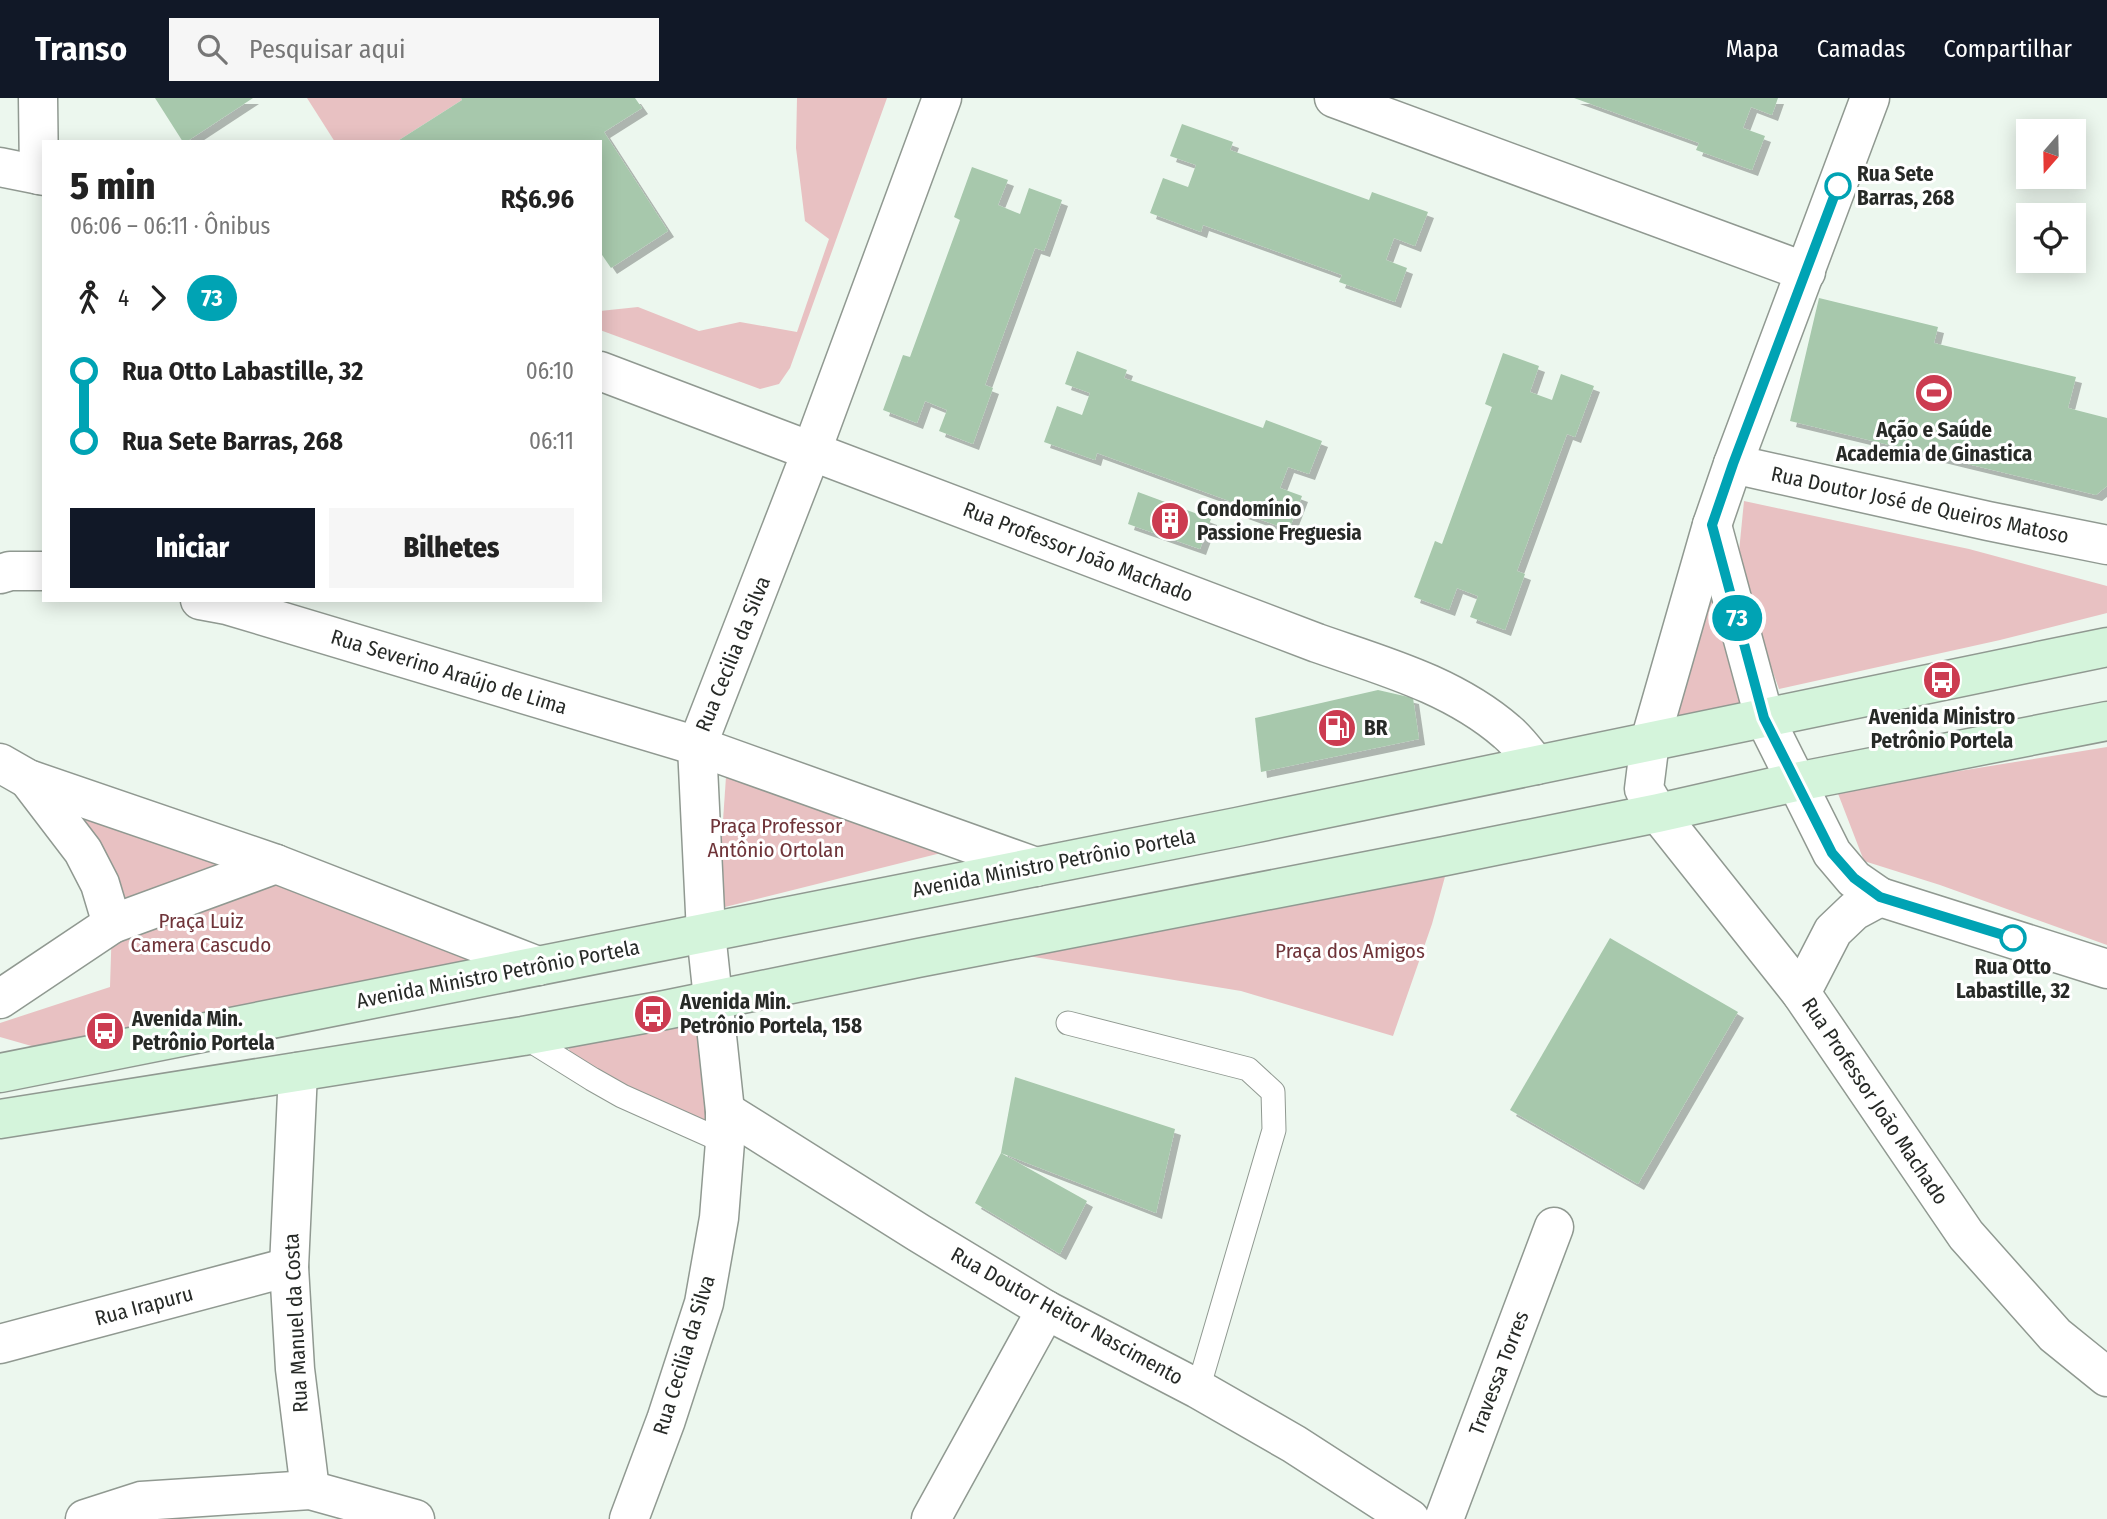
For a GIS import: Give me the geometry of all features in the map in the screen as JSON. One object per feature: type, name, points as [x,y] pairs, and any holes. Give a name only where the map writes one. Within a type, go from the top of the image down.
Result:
[{"type":"main road","name":"Avenida Ministro Petrônio Portela","points":[[0,1073],[1036,867],[2107,647]]},
{"type":"main road","points":[[0,1119],[523,1036],[713,1001],[2107,721]]},
{"type":"street","points":[[0,167],[41,175],[38,98]]},
{"type":"street","name":"Rua Cecilia da Silva","points":[[629,1519],[666,1420],[704,1303],[719,1217],[725,1127],[706,933],[697,746],[812,450],[942,98]]},
{"type":"street","points":[[1334,98],[1806,272]]},
{"type":"street","name":"Rua Professor João Machado","points":[[1870,98],[1712,525],[1650,741],[1644,789],[1658,813],[1801,993],[1966,1235],[2055,1335],[2107,1377]]},
{"type":"street","name":"Rua Professor João Machado","points":[[602,372],[1317,643],[1423,680],[1478,710],[1509,733],[1536,765]]},
{"type":"street","name":"Rua Doutor José de Queiros Matoso","points":[[1733,464],[2107,545]]},
{"type":"street","points":[[1712,525],[1764,718],[1832,853],[1854,878],[1880,897],[2107,969]]},
{"type":"street","points":[[0,574],[10,571],[42,571]]},
{"type":"street","name":"Rua Severino Araújo de Lima","points":[[211,602],[697,746],[1036,867]]},
{"type":"street","points":[[14,771],[276,864],[538,966]]},
{"type":"street","points":[[14,771],[83,851],[100,884],[112,924]]},
{"type":"street","points":[[0,999],[112,924],[276,864]]},
{"type":"street","points":[[1801,993],[1833,931],[1854,911],[1880,897]]},
{"type":"street","name":"Rua Manuel da Costa","points":[[298,1072],[289,1267],[295,1369],[310,1490]]},
{"type":"street","name":"Rua Doutor Heitor Nascimento","points":[[725,1127],[919,1233],[1046,1310],[1198,1389],[1294,1444],[1410,1519]]},
{"type":"street","name":"Travessa Torres","points":[[1444,1519],[1554,1227]]},
{"type":"street","name":"Rua Irapuru","points":[[0,1344],[289,1267]]},
{"type":"street","points":[[931,1519],[1046,1310]]},
{"type":"street","points":[[85,1519],[141,1501],[310,1490],[415,1519]]},
{"type":"lane","points":[[1069,1023],[1248,1069],[1273,1092],[1275,1130],[1198,1389]]},
{"type":"lane","points":[[523,1036],[622,1096],[725,1127]]},
{"type":"green space","points":[[307,98],[462,100],[399,140],[334,140]]},
{"type":"green space","points":[[797,98],[887,98],[790,368],[779,384],[760,389],[602,331],[602,311],[638,307],[699,331],[740,322],[797,332],[829,239],[805,221],[796,148]]},
{"type":"green space","points":[[1744,501],[1969,549],[2107,586],[2107,613],[2000,640],[1779,689],[1737,572]]},
{"type":"green space","points":[[1711,575],[1747,711],[1667,716]]},
{"type":"green space","points":[[2107,747],[2107,945],[1940,885],[1864,861],[1837,791]]},
{"type":"green space","name":"Praça Professor Antônio Ortolan","points":[[727,762],[957,849],[717,909]]},
{"type":"green space","name":"Praça Luiz Camera Cascudo","points":[[35,781],[538,966],[42,1049],[0,1037],[0,1023],[110,987],[112,924]]},
{"type":"green space","name":"Praça dos Amigos","points":[[1449,862],[1432,924],[1393,1036],[1241,991],[1016,954]]},
{"type":"green space","points":[[694,1009],[711,1127],[578,1065],[558,1030]]},
{"type":"building","points":[[155,98],[253,98],[189,140],[182,140]]},
{"type":"building","points":[[461,98],[635,98],[642,108],[604,132],[668,231],[611,268],[602,255],[602,140],[399,140],[462,100]]},
{"type":"building","points":[[1574,98],[1778,98],[1772,115],[1751,107],[1743,128],[1765,136],[1752,170],[1696,150],[1699,143]]},
{"type":"building","points":[[1182,124],[1233,142],[1230,150],[1369,200],[1372,192],[1428,212],[1415,246],[1394,238],[1386,260],[1407,268],[1395,302],[1339,282],[1342,275],[1203,225],[1201,232],[1150,213],[1163,178],[1188,187],[1196,165],[1170,156]]},
{"type":"building","points":[[972,167],[1008,180],[998,205],[1020,214],[1029,188],[1062,200],[1044,251],[1035,248],[985,385],[993,388],[973,444],[939,431],[947,410],[925,401],[917,423],[883,410],[903,355],[910,357],[960,220],[954,217]]},
{"type":"building","name":"Ação e Saúde Academia de Ginastica","points":[[1819,298],[1938,327],[1934,343],[2076,377],[2068,408],[2107,418],[2107,486],[2096,495],[1790,421]]},
{"type":"building","points":[[1077,351],[1127,370],[1124,378],[1263,428],[1266,420],[1322,441],[1309,474],[1288,467],[1280,488],[1302,496],[1289,530],[1234,510],[1235,503],[1097,453],[1095,460],[1044,442],[1057,406],[1082,415],[1090,393],[1065,384]]},
{"type":"building","points":[[1503,353],[1539,366],[1530,392],[1552,400],[1561,374],[1594,386],[1575,437],[1567,434],[1517,571],[1525,574],[1505,630],[1470,617],[1478,596],[1457,588],[1449,610],[1414,597],[1435,541],[1442,544],[1492,407],[1485,404]]},
{"type":"building","name":"Condomínio Passione Freguesia","points":[[1138,492],[1211,519],[1200,549],[1128,524]]},
{"type":"building","name":"BR","points":[[1378,690],[1413,698],[1419,739],[1261,772],[1255,718]]},
{"type":"building","points":[[1610,938],[1738,1012],[1638,1184],[1510,1110]]},
{"type":"building","points":[[1015,1077],[1175,1129],[1156,1213],[1001,1153]]},
{"type":"building","points":[[1001,1153],[1087,1201],[1060,1254],[975,1203]]},
{"type":"bus line","name":"73","points":[[1838,186],[1712,525],[1764,718],[1832,853],[1854,878],[1880,897],[2013,938]]},
{"type":"place","name":"Rua Sete Barras, 268","points":[[1838,186]]},
{"type":"place","name":"Ação e Saúde Academia de Ginastica","points":[[1934,393]]},
{"type":"place","name":"Condomínio Passione Freguesia","points":[[1170,521]]},
{"type":"place","name":"Avenida Ministro Petrônio Portela","points":[[1942,680]]},
{"type":"place","name":"BR","points":[[1337,728]]},
{"type":"place","name":"Rua Otto Labastille, 32","points":[[2013,938]]},
{"type":"place","name":"Avenida Min. Petrônio Portela, 158","points":[[653,1014]]},
{"type":"place","name":"Avenida Min. Petrônio Portela","points":[[105,1031]]}]
